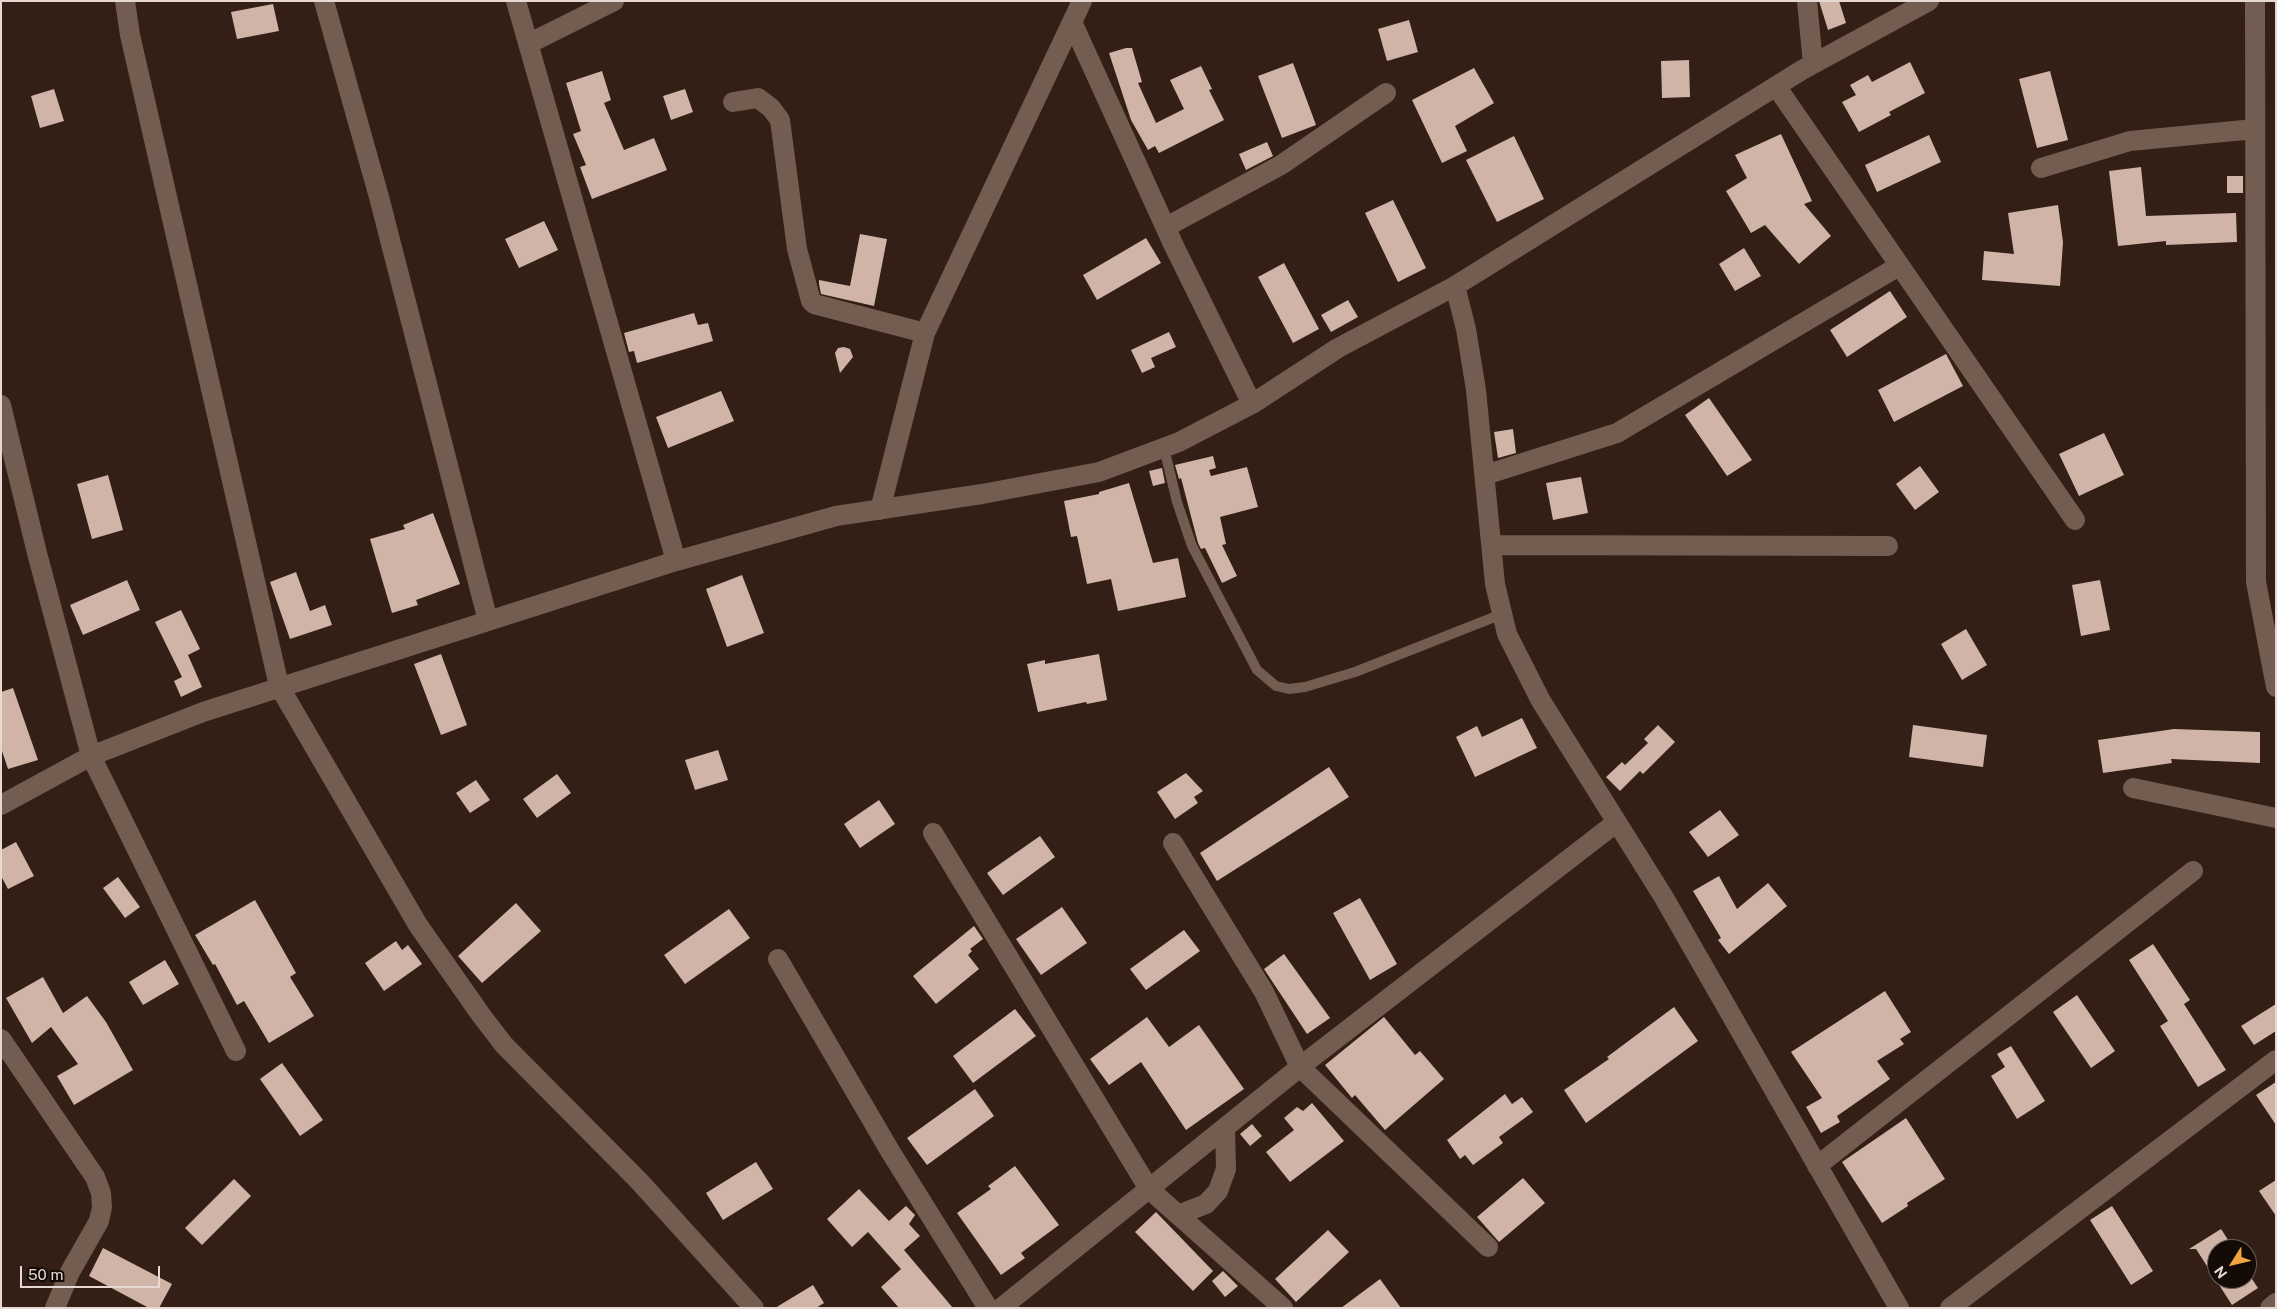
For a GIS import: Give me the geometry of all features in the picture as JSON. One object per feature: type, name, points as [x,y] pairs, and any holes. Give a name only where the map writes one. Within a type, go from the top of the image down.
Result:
[{"type":"street","points":[[125,1],[130,35],[245,529],[279,686],[418,925],[504,1045],[639,1181],[754,1308]]},
{"type":"street","points":[[324,1],[379,197],[488,621]]},
{"type":"street","points":[[516,1],[676,561]]},
{"type":"street","points":[[528,44],[614,1]]},
{"type":"street","points":[[880,510],[925,333],[1082,1]]},
{"type":"street","points":[[1807,1],[1813,64]]},
{"type":"street","points":[[1,806],[91,756],[203,712],[279,686],[676,561],[836,516],[982,494],[1099,472],[1179,442],[1252,404],[1338,348],[1455,286],[1776,86],[1929,1]]},
{"type":"street","points":[[2255,1],[2255,129],[2266,548],[2256,582],[2276,687]]},
{"type":"street","points":[[1072,22],[1166,227],[1252,404]]},
{"type":"street","points":[[1776,86],[2075,520]]},
{"type":"street","points":[[1166,227],[1281,165],[1386,93]]},
{"type":"street","points":[[733,102],[758,98],[771,108],[780,120],[797,249],[811,301],[814,304],[925,333]]},
{"type":"street","points":[[2041,168],[2130,141],[2255,129]]},
{"type":"street","points":[[1485,476],[1617,433],[1899,266]]},
{"type":"street","points":[[1455,286],[1466,329],[1476,390],[1495,584],[1508,634],[1541,701],[1663,896],[1899,1308]]},
{"type":"street","points":[[1,405],[37,553],[91,756],[236,1050]]},
{"type":"street","points":[[1492,546],[1888,546]]},
{"type":"street","points":[[2133,788],[2276,818]]},
{"type":"street","points":[[778,959],[890,1151],[1001,1307],[1300,1067],[1617,822]]},
{"type":"street","points":[[933,833],[1149,1189],[1283,1308]]},
{"type":"street","points":[[1173,844],[1264,992],[1300,1067],[1488,1247]]},
{"type":"street","points":[[1817,1166],[2193,871]]},
{"type":"street","points":[[1,1039],[95,1177],[101,1193],[102,1207],[98,1221],[70,1272],[55,1308]]},
{"type":"street","points":[[1950,1308],[2276,1060]]},
{"type":"street","points":[[1178,1215],[1206,1204],[1218,1191],[1226,1169],[1225,1128]]},
{"type":"street","points":[[2270,1308],[2276,1303]]},
{"type":"lane","points":[[1164,448],[1177,502],[1192,546],[1256,670],[1276,686],[1305,687],[1355,672],[1502,614]]},
{"type":"building","points":[[1819,1],[1839,1],[1846,23],[1828,30]]},
{"type":"building","points":[[273,4],[279,31],[237,39],[231,12]]},
{"type":"building","points":[[1409,20],[1418,52],[1387,61],[1378,29]]},
{"type":"building","points":[[1132,48],[1142,82],[1138,83],[1156,123],[1184,109],[1170,80],[1201,66],[1212,89],[1209,90],[1224,120],[1159,153],[1155,146],[1148,150],[1131,120],[1109,53]]},
{"type":"building","points":[[1689,60],[1690,97],[1662,98],[1661,61]]},
{"type":"building","points":[[1910,62],[1925,93],[1889,112],[1891,115],[1859,132],[1842,102],[1856,95],[1850,85],[1868,75],[1872,82]]},
{"type":"building","points":[[1293,63],[1316,125],[1282,138],[1258,76]]},
{"type":"building","points":[[1474,68],[1494,103],[1455,126],[1467,151],[1442,163],[1412,100]]},
{"type":"building","points":[[602,71],[611,100],[604,103],[624,150],[654,138],[667,170],[592,199],[580,167],[586,165],[573,134],[581,131],[566,83]]},
{"type":"building","points":[[2050,71],[2068,140],[2037,148],[2019,79]]},
{"type":"building","points":[[54,89],[64,121],[40,128],[31,96]]},
{"type":"building","points":[[685,89],[693,112],[671,120],[663,96]]},
{"type":"building","points":[[1781,134],[1812,201],[1804,204],[1831,236],[1799,264],[1765,225],[1751,233],[1726,191],[1747,178],[1735,155]]},
{"type":"building","points":[[1929,135],[1941,162],[1877,192],[1865,165]]},
{"type":"building","points":[[1514,136],[1544,199],[1497,222],[1466,160]]},
{"type":"building","points":[[1267,142],[1273,156],[1246,170],[1239,154]]},
{"type":"building","points":[[2141,167],[2146,216],[2236,213],[2237,242],[2166,245],[2166,241],[2118,246],[2109,171]]},
{"type":"building","points":[[2227,176],[2243,176],[2243,193],[2227,193]]},
{"type":"building","points":[[1393,200],[1426,268],[1398,282],[1365,213]]},
{"type":"building","points":[[2058,205],[2063,242],[2060,286],[1982,280],[1984,251],[2014,254],[2008,213]]},
{"type":"building","points":[[544,221],[558,250],[519,268],[505,239]]},
{"type":"building","points":[[860,234],[887,239],[874,306],[821,294],[819,284],[819,280],[850,286]]},
{"type":"building","points":[[1146,238],[1161,263],[1097,300],[1083,275]]},
{"type":"building","points":[[1744,248],[1761,276],[1735,291],[1719,264]]},
{"type":"building","points":[[1284,263],[1319,329],[1293,343],[1258,277]]},
{"type":"building","points":[[1890,291],[1907,317],[1847,357],[1830,330]]},
{"type":"building","points":[[1348,300],[1358,317],[1331,332],[1321,315]]},
{"type":"building","points":[[694,313],[698,325],[708,323],[713,341],[637,363],[634,351],[629,352],[624,333]]},
{"type":"building","points":[[1169,332],[1176,347],[1151,358],[1155,367],[1142,373],[1131,350]]},
{"type":"building","points":[[838,348],[850,349],[853,357],[840,373],[835,353]]},
{"type":"building","points":[[1946,354],[1963,386],[1894,422],[1878,390]]},
{"type":"building","points":[[721,391],[734,421],[668,448],[656,417]]},
{"type":"building","points":[[1709,398],[1752,460],[1727,476],[1685,415]]},
{"type":"building","points":[[1513,429],[1516,453],[1498,458],[1494,432]]},
{"type":"building","points":[[2104,433],[2124,475],[2079,496],[2059,454]]},
{"type":"building","points":[[1213,456],[1216,468],[1209,470],[1211,476],[1247,467],[1258,507],[1220,517],[1226,544],[1222,545],[1237,576],[1222,583],[1205,548],[1201,549],[1198,543],[1181,478],[1179,479],[1175,465]]},
{"type":"building","points":[[1920,466],[1939,492],[1915,510],[1896,484]]},
{"type":"building","points":[[1162,468],[1165,483],[1153,486],[1149,471]]},
{"type":"building","points":[[108,475],[123,530],[92,539],[77,484]]},
{"type":"building","points":[[1581,477],[1588,513],[1553,520],[1546,483]]},
{"type":"building","points":[[1129,483],[1153,563],[1178,558],[1186,597],[1118,611],[1111,579],[1087,584],[1077,536],[1071,537],[1064,501],[1099,494],[1099,492]]},
{"type":"building","points":[[433,513],[460,584],[416,600],[418,605],[392,613],[370,539],[405,529],[403,525]]},
{"type":"building","points":[[296,572],[310,611],[325,605],[332,625],[290,639],[270,582]]},
{"type":"building","points":[[742,575],[764,633],[727,647],[706,589]]},
{"type":"building","points":[[127,580],[140,610],[83,635],[70,605]]},
{"type":"building","points":[[2100,580],[2110,630],[2081,636],[2072,585]]},
{"type":"building","points":[[181,610],[200,649],[188,655],[202,687],[181,697],[174,681],[182,677],[155,622]]},
{"type":"building","points":[[1966,629],[1987,665],[1962,680],[1941,644]]},
{"type":"building","points":[[441,654],[467,725],[441,735],[414,664]]},
{"type":"building","points":[[1099,654],[1107,700],[1087,704],[1086,702],[1038,712],[1027,664],[1045,660],[1045,664]]},
{"type":"building","points":[[13,688],[38,760],[8,769],[1,748],[1,692]]},
{"type":"building","points":[[1522,718],[1537,748],[1475,777],[1456,737],[1477,726],[1482,737]]},
{"type":"building","points":[[1658,725],[1675,742],[1643,774],[1640,771],[1620,791],[1606,777],[1622,762],[1625,765],[1648,743],[1644,739]]},
{"type":"building","points":[[1913,725],[1987,735],[1983,767],[1909,757]]},
{"type":"building","points":[[2174,729],[2260,732],[2260,763],[2171,759],[2172,763],[2103,773],[2098,740]]},
{"type":"building","points":[[718,750],[728,780],[695,790],[685,760]]},
{"type":"building","points":[[1329,767],[1349,797],[1217,881],[1200,853]]},
{"type":"building","points":[[1186,773],[1203,791],[1194,797],[1198,803],[1175,819],[1157,792]]},
{"type":"building","points":[[557,774],[571,793],[537,818],[523,799]]},
{"type":"building","points":[[476,780],[490,800],[470,813],[456,793]]},
{"type":"building","points":[[879,800],[895,824],[860,848],[844,824]]},
{"type":"building","points":[[1720,810],[1739,835],[1708,857],[1689,832]]},
{"type":"building","points":[[1040,836],[1055,857],[1003,895],[987,873]]},
{"type":"building","points":[[16,842],[34,876],[8,889],[1,876],[1,850]]},
{"type":"building","points":[[1719,876],[1737,909],[1768,883],[1787,906],[1729,954],[1718,940],[1721,938],[1693,891]]},
{"type":"building","points":[[118,877],[140,907],[125,918],[103,888]]},
{"type":"building","points":[[1360,898],[1397,964],[1370,980],[1333,913]]},
{"type":"building","points":[[255,900],[296,973],[290,977],[314,1016],[269,1043],[244,1001],[237,1005],[215,964],[213,965],[195,935]]},
{"type":"building","points":[[516,903],[541,931],[482,983],[458,956]]},
{"type":"building","points":[[1062,907],[1087,943],[1041,975],[1016,939]]},
{"type":"building","points":[[729,909],[750,938],[685,984],[664,955]]},
{"type":"building","points":[[974,926],[983,939],[970,949],[972,951],[968,955],[979,969],[936,1004],[913,976]]},
{"type":"building","points":[[1184,930],[1200,951],[1146,990],[1130,969]]},
{"type":"building","points":[[396,941],[402,950],[408,945],[422,964],[384,991],[365,963]]},
{"type":"building","points":[[2153,944],[2190,1000],[2184,1004],[2226,1070],[2198,1087],[2160,1026],[2168,1021],[2129,960]]},
{"type":"building","points":[[1284,954],[1330,1018],[1307,1034],[1264,969]]},
{"type":"building","points":[[165,960],[179,984],[143,1005],[129,982]]},
{"type":"building","points":[[43,977],[63,1013],[87,996],[106,1022],[133,1070],[74,1105],[57,1076],[78,1064],[51,1027],[32,1043],[6,998]]},
{"type":"building","points":[[1885,991],[1911,1032],[1900,1039],[1904,1044],[1877,1061],[1890,1079],[1837,1116],[1840,1122],[1821,1133],[1806,1107],[1822,1098],[1791,1052]]},
{"type":"building","points":[[2077,995],[2115,1051],[2091,1068],[2053,1012]]},
{"type":"building","points":[[2276,1004],[2276,1031],[2254,1045],[2241,1026]]},
{"type":"building","points":[[1674,1007],[1698,1041],[1586,1123],[1564,1090],[1609,1059],[1607,1057]]},
{"type":"building","points":[[1015,1009],[1036,1036],[973,1083],[953,1056]]},
{"type":"building","points":[[1147,1017],[1169,1047],[1199,1025],[1244,1089],[1186,1130],[1141,1062],[1109,1085],[1090,1059]]},
{"type":"building","points":[[1384,1017],[1415,1055],[1420,1051],[1444,1079],[1385,1130],[1355,1095],[1352,1098],[1325,1065]]},
{"type":"building","points":[[2011,1046],[2045,1101],[2017,1119],[1991,1076],[2005,1067],[1997,1054]]},
{"type":"building","points":[[282,1063],[323,1120],[300,1136],[260,1079]]},
{"type":"building","points":[[2276,1082],[2276,1125],[2256,1095]]},
{"type":"building","points":[[975,1089],[994,1116],[927,1165],[907,1138]]},
{"type":"building","points":[[1505,1094],[1512,1104],[1522,1097],[1533,1112],[1499,1137],[1503,1143],[1473,1165],[1465,1155],[1460,1159],[1447,1140]]},
{"type":"building","points":[[1312,1103],[1344,1141],[1290,1182],[1266,1152],[1294,1130],[1284,1118],[1297,1107],[1303,1111]]},
{"type":"building","points":[[1906,1118],[1945,1179],[1907,1203],[1908,1206],[1882,1223],[1842,1162]]},
{"type":"building","points":[[1252,1124],[1262,1136],[1250,1146],[1240,1134]]},
{"type":"building","points":[[756,1162],[773,1189],[723,1220],[706,1193]]},
{"type":"building","points":[[1015,1166],[1059,1225],[1021,1253],[1025,1258],[1001,1275],[957,1213],[991,1189],[988,1186]]},
{"type":"building","points":[[1523,1178],[1545,1203],[1499,1242],[1477,1217]]},
{"type":"building","points":[[234,1179],[251,1196],[202,1245],[185,1228]]},
{"type":"building","points":[[2276,1180],[2276,1216],[2259,1191]]},
{"type":"building","points":[[859,1189],[889,1221],[906,1206],[915,1215],[909,1224],[920,1236],[904,1250],[953,1308],[899,1308],[881,1287],[901,1269],[868,1232],[852,1247],[827,1219]]},
{"type":"building","points":[[2112,1206],[2153,1271],[2131,1285],[2090,1220]]},
{"type":"building","points":[[1156,1212],[1213,1271],[1193,1291],[1135,1232]]},
{"type":"building","points":[[2221,1229],[2228,1239],[2207,1239],[2207,1266],[2196,1249],[2189,1249]]},
{"type":"building","points":[[1328,1230],[1349,1252],[1296,1302],[1275,1279]]},
{"type":"building","points":[[103,1248],[172,1284],[159,1308],[149,1308],[89,1276]]},
{"type":"building","points":[[1223,1271],[1238,1286],[1225,1297],[1212,1281]]},
{"type":"building","points":[[1380,1279],[1401,1308],[1341,1308]]},
{"type":"building","points":[[813,1285],[824,1303],[816,1308],[775,1308]]},
{"type":"building","points":[[2222,1289],[2256,1289],[2232,1305]]}]
